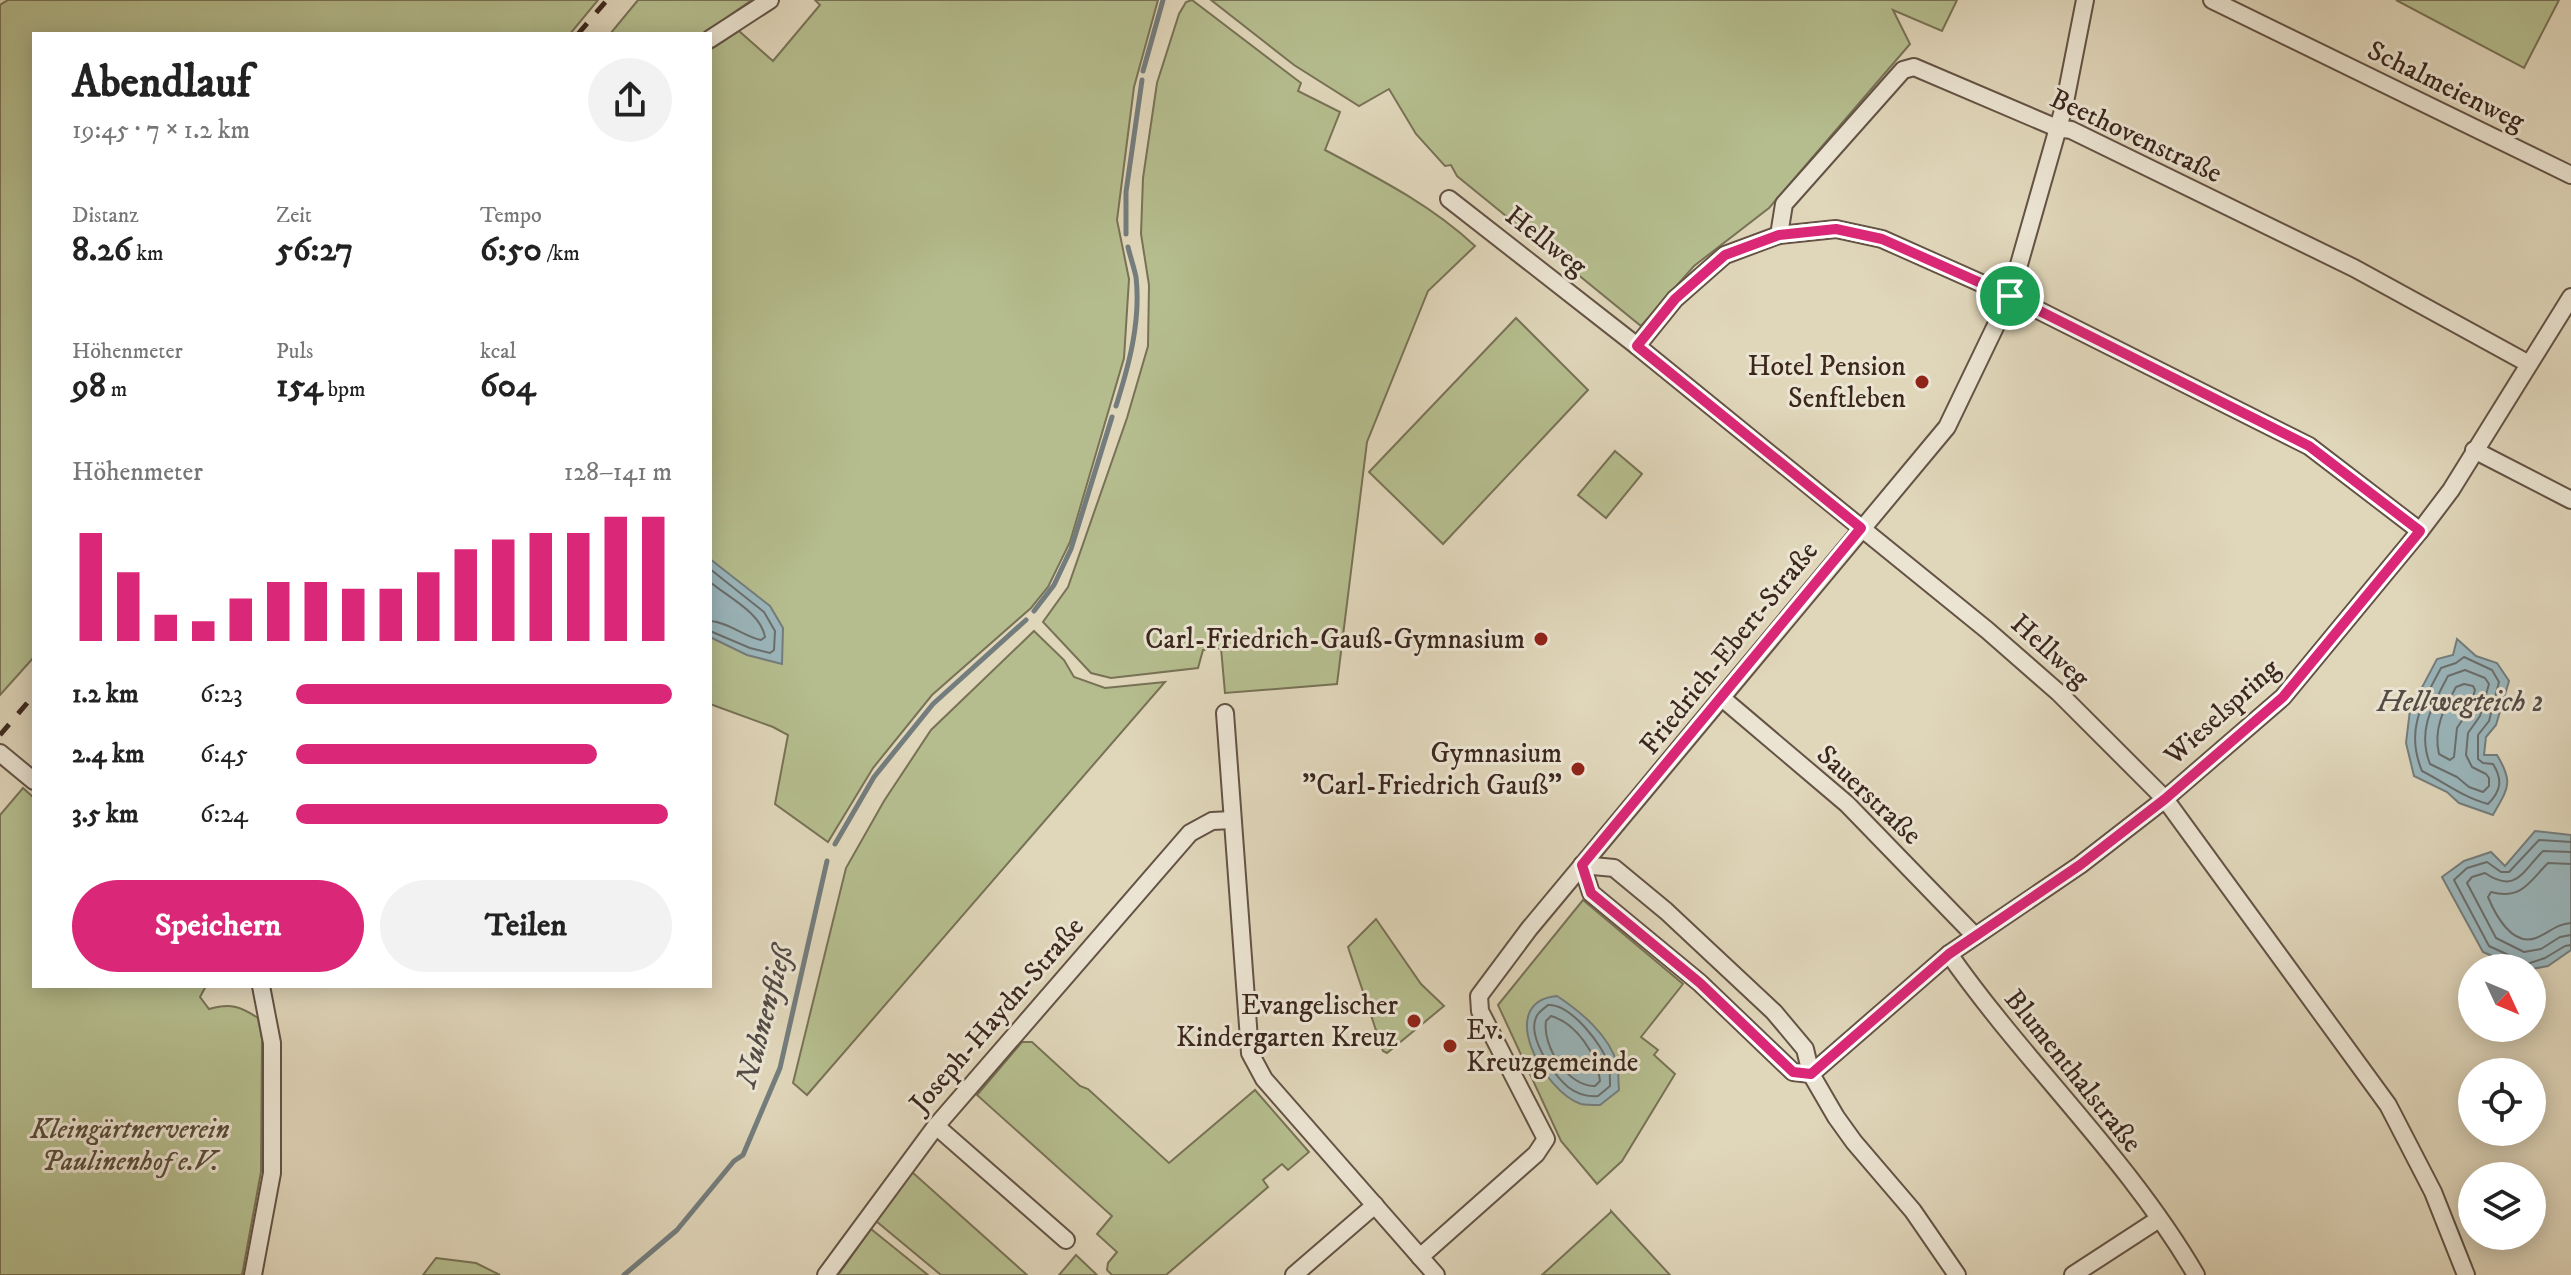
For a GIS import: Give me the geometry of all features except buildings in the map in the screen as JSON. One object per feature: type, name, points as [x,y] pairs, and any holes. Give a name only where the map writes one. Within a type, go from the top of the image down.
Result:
[{"type":"street","points":[[712,38],[770,0]]},
{"type":"street","name":"Friedrich-Ebert-Straße","points":[[1420,1257],[1536,1154],[1546,1139],[1480,1011],[1479,996],[1529,929],[1947,427],[2010,296],[2057,128],[2085,0]]},
{"type":"street","name":"Schalmeienweg","points":[[2212,0],[2571,175]]},
{"type":"street","name":"Beethovenstraße","points":[[1779,235],[1784,204],[1903,70],[1914,67],[2057,128],[2071,130],[2354,268],[2529,364]]},
{"type":"street","name":"Hellweg","points":[[1449,199],[1637,346],[1987,630],[2051,685],[2165,799],[2388,1105],[2428,1181],[2466,1275]]},
{"type":"street","points":[[1637,346],[1675,299],[1725,255],[1779,235],[1836,229],[1882,239],[2010,296],[2309,446],[2420,531]]},
{"type":"street","name":"Wieselspring","points":[[1811,1074],[1949,954],[2080,865],[2165,799],[2283,697],[2451,490],[2571,297]]},
{"type":"street","points":[[2474,450],[2571,500]]},
{"type":"street","name":"Sauerstraße","points":[[1722,698],[1847,804],[1975,936]]},
{"type":"street","points":[[1225,713],[1250,1053],[1264,1079],[1436,1275]]},
{"type":"street","points":[[0,753],[32,779]]},
{"type":"street","name":"Joseph-Haydn-Straße","points":[[826,1275],[936,1126],[1190,833],[1212,821],[1232,820]]},
{"type":"street","points":[[1811,1074],[1793,1072],[1700,983],[1591,893],[1582,865],[1614,868],[1728,967],[1774,1012],[1805,1049],[1811,1074],[1854,1142],[1913,1211],[1957,1275]]},
{"type":"street","name":"Blumenthalstraße","points":[[1949,954],[1980,997],[2056,1086],[2159,1219],[2196,1275]]},
{"type":"street","points":[[253,1275],[272,1173],[272,1043],[261,988]]},
{"type":"street","points":[[936,1126],[1066,1240]]},
{"type":"street","points":[[1294,1275],[1375,1205]]},
{"type":"street","points":[[2073,1275],[2159,1219]]},
{"type":"green space","points":[[8,0],[598,0],[572,32],[32,32],[32,659],[0,695],[0,5]]},
{"type":"green space","points":[[638,0],[752,0],[706,32],[612,32]]},
{"type":"green space","points":[[815,0],[1158,0],[1134,87],[1117,220],[1129,279],[1124,358],[1070,542],[1048,587],[1031,608],[932,695],[873,768],[828,842],[775,804],[788,735],[712,705],[712,49],[739,31],[773,61],[820,5]]},
{"type":"green space","points":[[1192,0],[1301,83],[1298,91],[1340,112],[1325,150],[1422,205],[1475,246],[1428,291],[1367,442],[1337,684],[1225,693],[1221,648],[1203,650],[1198,668],[1111,678],[1091,673],[1043,622],[1068,587],[1127,418],[1148,346],[1149,285],[1141,234],[1143,178],[1157,83],[1179,14],[1186,2]]},
{"type":"green space","points":[[1211,0],[1957,0],[1942,31],[1893,10],[1910,44],[1769,208],[1694,266],[1641,326],[1457,176],[1451,165],[1445,166],[1416,134],[1389,89],[1359,106],[1294,65]]},
{"type":"green space","points":[[2396,0],[2559,0],[2524,68]]},
{"type":"green space","points":[[1516,318],[1588,390],[1443,544],[1369,472]]},
{"type":"green space","points":[[1615,451],[1642,474],[1606,518],[1578,495]]},
{"type":"green space","points":[[1034,631],[1064,660],[1074,677],[1105,688],[1165,682],[807,1095],[793,1083],[846,868],[884,801],[931,730]]},
{"type":"green space","name":"Kleingärtnerverein Paulinenhof e.V.","points":[[23,788],[32,796],[32,988],[205,988],[200,997],[209,1009],[235,1007],[258,1018],[262,1039],[261,1172],[242,1275],[0,1275],[0,815]]},
{"type":"green space","points":[[1583,900],[1683,984],[1641,1037],[1658,1050],[1654,1055],[1675,1074],[1622,1161],[1597,1184],[1561,1141],[1498,1005]]},
{"type":"green space","points":[[1376,919],[1421,984],[1444,1006],[1387,1053],[1383,1051],[1348,947]]},
{"type":"green space","points":[[1022,1042],[1032,1042],[1169,1163],[1255,1090],[1309,1152],[1288,1170],[1282,1164],[1263,1180],[1268,1187],[1166,1275],[1112,1275],[1107,1270],[1108,1263],[1117,1252],[1097,1234],[1112,1216],[977,1095]]},
{"type":"green space","points":[[912,1172],[1027,1275],[941,1275],[876,1221]]},
{"type":"green space","points":[[1611,1212],[1670,1275],[1542,1275]]},
{"type":"green space","points":[[871,1229],[928,1275],[838,1275]]},
{"type":"green space","points":[[1076,1255],[1097,1275],[1059,1275]]},
{"type":"green space","points":[[436,1258],[476,1263],[500,1275],[423,1275]]},
{"type":"water","points":[[712,561],[770,606],[783,628],[782,664],[747,655],[712,638]]},
{"type":"water","name":"Hellwegteich 2","points":[[2457,639],[2476,656],[2497,663],[2509,681],[2496,725],[2486,737],[2484,755],[2497,755],[2507,779],[2505,792],[2493,815],[2459,803],[2447,792],[2414,776],[2406,743],[2410,710],[2437,659],[2453,655]]},
{"type":"water","points":[[2535,831],[2571,835],[2571,950],[2548,966],[2546,954],[2483,952],[2442,877],[2464,861],[2491,852],[2505,866]]},
{"type":"water","points":[[1557,996],[1593,1025],[1613,1054],[1618,1067],[1619,1090],[1600,1105],[1581,1104],[1567,1096],[1553,1083],[1532,1048],[1527,1030],[1529,1014],[1538,1002]]},
{"type":"waterway","name":"Nuhnenfließ","points":[[1143,71],[1163,0]]},
{"type":"waterway","name":"Nuhnenfließ","points":[[1126,234],[1126,192],[1142,80]]},
{"type":"waterway","name":"Nuhnenfließ","points":[[1116,406],[1129,359],[1137,310],[1136,277],[1128,247]]},
{"type":"waterway","name":"Nuhnenfließ","points":[[1034,611],[1054,585],[1071,549],[1112,417]]},
{"type":"waterway","name":"Nuhnenfließ","points":[[835,844],[874,777],[933,704],[1026,620]]},
{"type":"waterway","name":"Nuhnenfließ","points":[[624,1275],[677,1230],[734,1161],[743,1155],[780,1068],[827,861]]},
{"type":"railway","points":[[580,32],[607,0]]},
{"type":"railway","points":[[0,735],[32,697]]},
{"type":"place","name":"Hotel Pension Senftleben","points":[[1922,382]]},
{"type":"place","name":"Carl-Friedrich-Gauß-Gymnasium","points":[[1541,639]]},
{"type":"place","name":"Gymnasium \"Carl-Friedrich Gauß\"","points":[[1578,769]]},
{"type":"place","name":"Evangelischer Kindergarten Kreuz","points":[[1414,1021]]},
{"type":"place","name":"Ev. Kreuzgemeinde","points":[[1450,1046]]},
{"type":"route","points":[[1836,229],[1882,239],[2010,296],[2309,446],[2420,531],[2283,697],[2165,799],[2080,865],[1949,954],[1811,1074],[1793,1072],[1700,983],[1591,893],[1582,865],[1861,528],[1637,346],[1675,299],[1725,255],[1779,235],[1836,229]]}]
